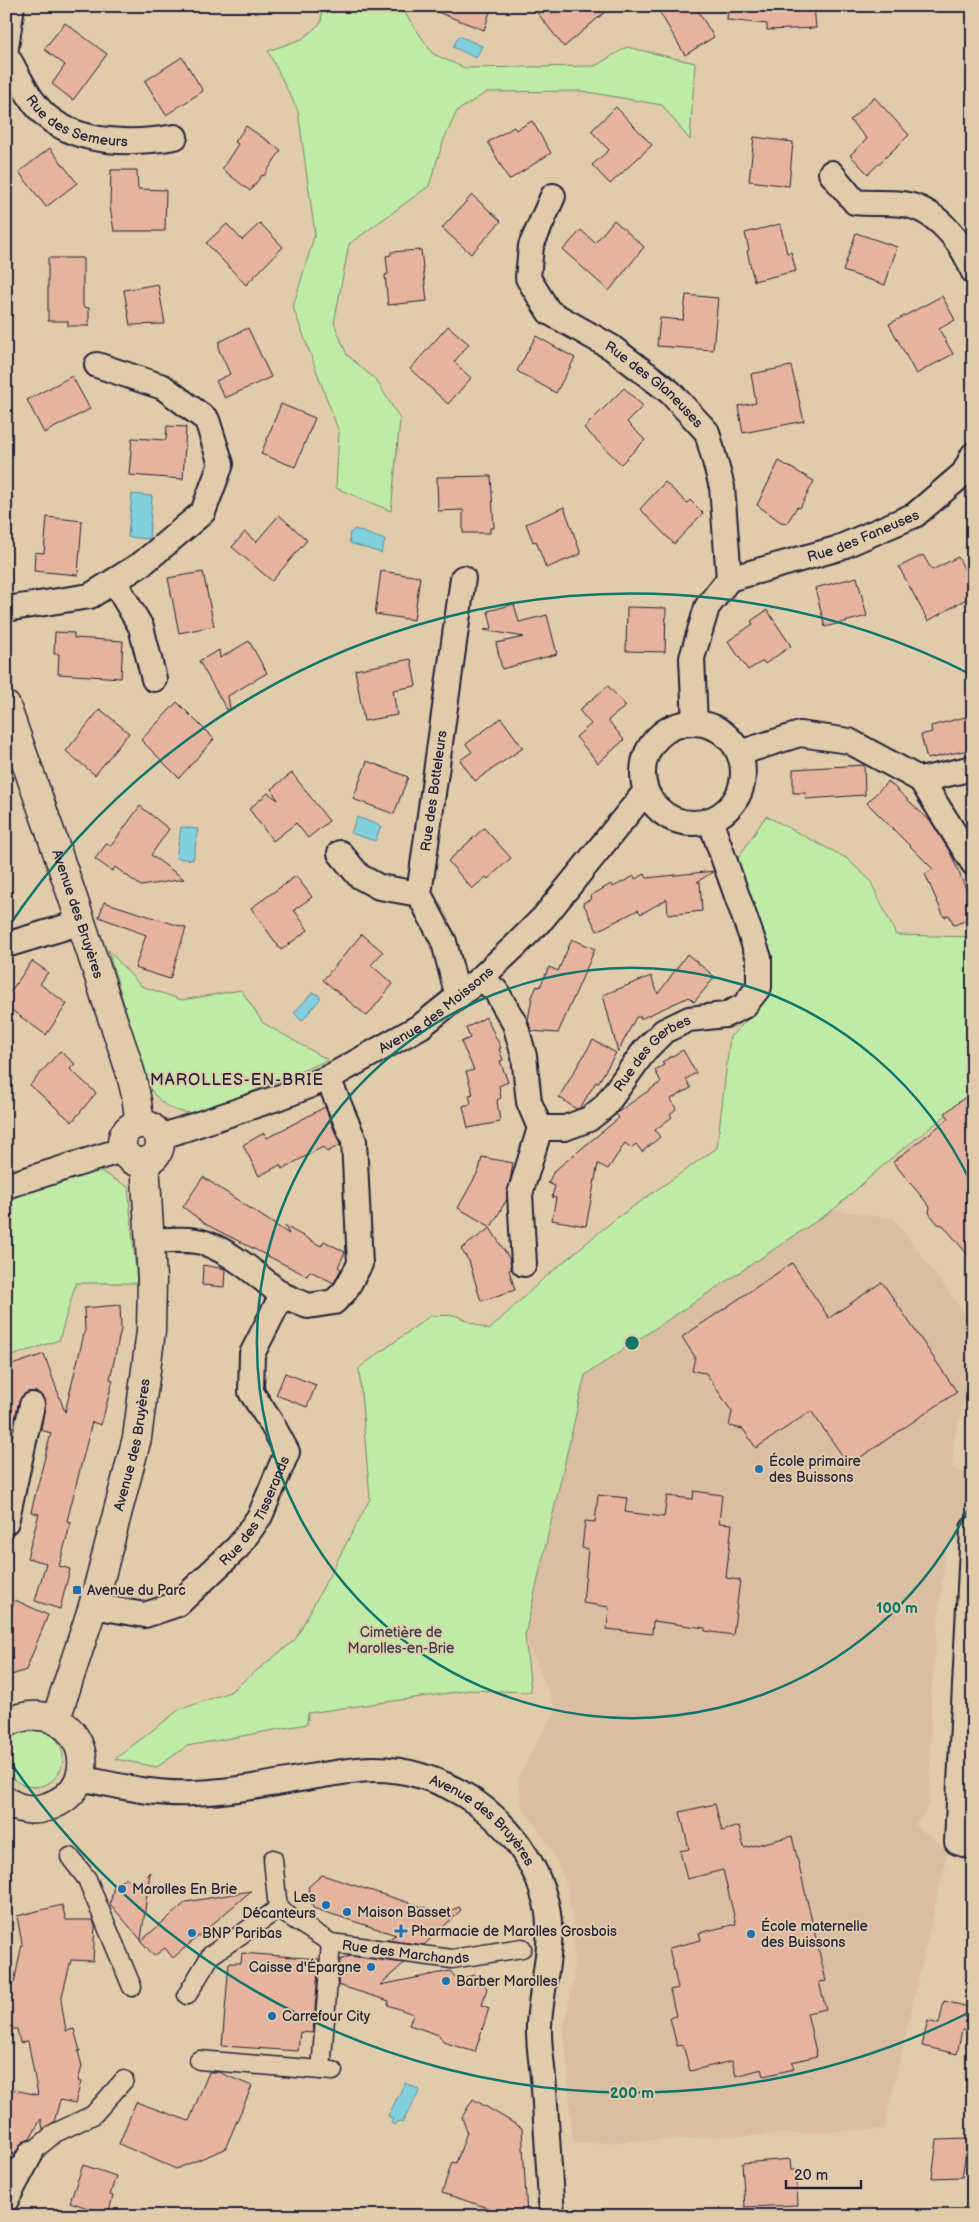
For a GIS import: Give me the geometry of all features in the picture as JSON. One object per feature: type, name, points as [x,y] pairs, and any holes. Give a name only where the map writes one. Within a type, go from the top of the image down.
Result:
[{"type":"street","points":[[6,47],[12,6]]},
{"type":"street","name":"Rue des Semeurs","points":[[6,54],[35,104],[58,124],[88,136],[115,140],[156,140],[175,137]]},
{"type":"street","points":[[831,173],[855,202],[903,204],[918,209],[938,221],[958,242],[973,271]]},
{"type":"street","name":"Rue des Glaneuses","points":[[553,196],[531,246],[528,278],[548,312],[610,347],[670,392],[707,432],[722,487],[729,579]]},
{"type":"street","points":[[6,609],[90,596],[143,563],[203,512],[221,464],[207,420],[163,388],[97,365]]},
{"type":"street","name":"Rue des Faneuses","points":[[729,579],[836,549],[915,515],[964,473],[973,455]]},
{"type":"street","name":"Rue des Botteleurs","points":[[419,894],[463,578]]},
{"type":"street","points":[[695,723],[692,658],[707,606],[729,579]]},
{"type":"street","points":[[114,581],[142,627],[154,679]]},
{"type":"street","name":"Avenue des Bruyères","points":[[6,706],[82,922],[128,1070],[139,1112],[150,1130]]},
{"type":"street","points":[[695,723],[714,727],[728,736],[739,753],[742,765],[742,782],[733,803],[710,820],[694,823],[677,820],[658,809],[646,791],[643,769],[650,746],[670,728],[695,723]]},
{"type":"street","points":[[739,753],[800,734],[849,741],[920,780],[973,862]]},
{"type":"street","points":[[920,780],[973,768]]},
{"type":"street","name":"Avenue des Moissons","points":[[150,1130],[283,1096],[328,1078],[420,1026],[481,978],[544,917],[646,791]]},
{"type":"street","name":"Rue des Gerbes","points":[[540,1128],[565,1128],[588,1119],[605,1106],[645,1050],[664,1031],[689,1019],[725,1015],[744,1006],[759,987],[759,958],[710,820]]},
{"type":"street","points":[[340,853],[359,876],[379,887],[419,894],[444,942],[458,997]]},
{"type":"street","points":[[6,945],[82,922]]},
{"type":"street","points":[[481,978],[496,991],[515,1024],[524,1056],[529,1102],[540,1128],[520,1194],[524,1264]]},
{"type":"street","points":[[151,1241],[172,1240],[205,1243],[246,1266],[282,1295],[308,1306],[334,1302],[345,1291],[360,1264],[354,1141],[328,1078]]},
{"type":"street","points":[[6,1186],[134,1156],[156,1156],[159,1150],[150,1130],[128,1128],[124,1132],[121,1144],[134,1156]]},
{"type":"street","name":"Avenue des Bruyères","points":[[56,1719],[93,1606],[137,1438],[151,1331],[151,1241],[134,1156]]},
{"type":"street","name":"Rue des Tisserands","points":[[93,1606],[146,1615],[178,1604],[238,1547],[260,1516],[287,1452],[272,1424],[251,1392],[252,1354],[282,1295]]},
{"type":"street","points":[[6,1522],[32,1405]]},
{"type":"street","points":[[973,1529],[957,1842],[973,1847]]},
{"type":"street","points":[[6,1723],[22,1716],[40,1714],[56,1719],[75,1736],[82,1755],[80,1778],[73,1791],[59,1803],[39,1810],[23,1809],[7,1803]]},
{"type":"street","name":"Avenue des Bruyères","points":[[80,1778],[136,1790],[194,1793],[227,1790],[357,1770],[385,1768],[433,1779],[466,1794],[508,1830],[531,1862],[546,1903],[550,1944],[539,2025],[552,2216]]},
{"type":"street","points":[[70,1857],[87,1879],[132,1987]]},
{"type":"street","points":[[187,1995],[211,1955],[278,1909],[273,1859]]},
{"type":"street","name":"Rue des Marchands","points":[[278,1909],[331,1943],[452,1959],[522,1948]]},
{"type":"street","points":[[199,2060],[327,2071],[331,1943]]},
{"type":"street","points":[[6,2200],[30,2153],[55,2133],[93,2115],[124,2080]]},
{"type":"shaded area","points":[[833,1210],[894,1219],[973,1325],[969,1377],[954,1441],[952,1468],[970,1475],[961,1538],[946,1545],[931,1692],[930,1805],[915,1825],[948,1849],[884,2129],[573,2144],[564,2027],[574,1978],[573,1921],[567,1886],[553,1852],[522,1806],[518,1777],[556,1709],[524,1634],[585,1375]]},
{"type":"green space","points":[[322,6],[400,6],[433,54],[465,68],[595,66],[627,47],[695,63],[690,140],[662,105],[582,91],[487,92],[457,111],[443,142],[429,186],[349,244],[334,323],[347,355],[376,380],[400,419],[391,511],[336,488],[339,432],[293,307],[315,234],[298,111],[268,51],[302,39],[321,23]]},
{"type":"green space","name":"Cimetière de Marolles-en-Brie","points":[[766,816],[846,858],[870,880],[896,935],[973,937],[973,1094],[889,1160],[833,1210],[585,1375],[525,1635],[531,1692],[470,1690],[308,1713],[307,1724],[187,1746],[157,1767],[115,1759],[179,1710],[230,1692],[295,1640],[370,1499],[359,1368],[430,1316],[454,1315],[489,1330],[542,1280],[614,1220],[717,1148],[730,1037],[758,1009],[769,991],[772,971],[768,951],[737,860]]},
{"type":"green space","points":[[108,950],[141,986],[182,1000],[241,990],[263,1023],[328,1060],[201,1113],[177,1111],[171,1108],[160,1101],[149,1088]]},
{"type":"green space","points":[[97,1169],[128,1187],[137,1283],[76,1283],[59,1340],[6,1358],[6,1199]]},
{"type":"green space","points":[[34,1729],[50,1734],[58,1742],[63,1758],[58,1774],[50,1782],[34,1787],[18,1782],[10,1774],[5,1758],[10,1742],[18,1734]]},
{"type":"water","points":[[459,36],[482,46],[476,58],[453,47]]},
{"type":"water","points":[[132,494],[152,496],[149,539],[128,537]]},
{"type":"water","points":[[355,529],[385,540],[381,553],[350,543],[349,534]]},
{"type":"water","points":[[357,817],[381,826],[375,841],[351,833]]},
{"type":"water","points":[[181,827],[198,829],[193,860],[176,858]]},
{"type":"water","points":[[313,992],[320,996],[320,999],[302,1021],[294,1013]]},
{"type":"water","points":[[405,2083],[420,2090],[402,2123],[397,2121],[394,2125],[391,2123],[393,2119],[388,2116]]},
{"type":"building","points":[[427,6],[492,6],[484,30],[427,8]]},
{"type":"building","points":[[532,6],[612,6],[564,47]]},
{"type":"building","points":[[656,6],[695,6],[714,37],[685,55]]},
{"type":"building","points":[[728,6],[814,6],[816,28],[767,30],[767,24],[727,20]]},
{"type":"building","points":[[65,23],[107,54],[73,100],[52,84],[65,65],[44,49]]},
{"type":"building","points":[[182,57],[203,91],[166,115],[145,81]]},
{"type":"building","points":[[874,97],[909,135],[868,174],[850,155],[867,139],[850,120]]},
{"type":"building","points":[[616,107],[652,145],[610,184],[592,165],[609,150],[591,131]]},
{"type":"building","points":[[532,121],[551,153],[509,180],[488,142],[514,127],[516,130]]},
{"type":"building","points":[[246,126],[281,150],[264,176],[262,175],[250,191],[222,169],[238,144],[235,142]]},
{"type":"building","points":[[754,137],[793,142],[789,186],[749,181]]},
{"type":"building","points":[[50,148],[77,183],[46,207],[19,172]]},
{"type":"building","points":[[111,170],[137,170],[138,189],[166,190],[165,231],[114,231],[110,207]]},
{"type":"building","points":[[472,195],[501,221],[471,254],[442,228]]},
{"type":"building","points":[[614,220],[644,247],[609,291],[563,250],[581,230],[595,243]]},
{"type":"building","points":[[260,223],[283,247],[246,285],[206,243],[227,224],[242,240]]},
{"type":"building","points":[[780,224],[787,253],[791,252],[796,271],[754,281],[745,233]]},
{"type":"building","points":[[856,233],[897,247],[885,285],[843,271]]},
{"type":"building","points":[[421,250],[427,301],[388,305],[385,275],[388,274],[386,256],[391,255],[391,252]]},
{"type":"building","points":[[48,258],[83,258],[83,307],[89,308],[89,326],[68,326],[68,321],[48,321]]},
{"type":"building","points":[[158,284],[165,324],[130,325],[124,290]]},
{"type":"building","points":[[686,295],[718,298],[713,350],[657,346],[660,318],[683,320]]},
{"type":"building","points":[[942,296],[955,320],[939,329],[953,354],[916,374],[889,324]]},
{"type":"building","points":[[448,326],[469,344],[454,362],[471,378],[448,404],[410,369]]},
{"type":"building","points":[[248,328],[271,377],[225,398],[216,381],[230,374],[219,350],[219,342]]},
{"type":"building","points":[[536,336],[575,358],[556,393],[517,371]]},
{"type":"building","points":[[791,366],[804,421],[743,433],[738,406],[756,403],[751,374]]},
{"type":"building","points":[[72,376],[90,409],[44,433],[27,400]]},
{"type":"building","points":[[624,388],[643,406],[627,422],[645,440],[621,464],[584,428]]},
{"type":"building","points":[[281,404],[315,418],[295,467],[261,454]]},
{"type":"building","points":[[167,426],[186,427],[183,479],[129,475],[132,438],[166,440]]},
{"type":"building","points":[[779,461],[814,481],[800,508],[797,507],[787,523],[781,522],[757,505]]},
{"type":"building","points":[[491,476],[494,528],[490,528],[490,533],[463,533],[463,510],[438,511],[437,477]]},
{"type":"building","points":[[665,482],[687,503],[690,500],[703,513],[674,544],[640,509]]},
{"type":"building","points":[[564,507],[581,554],[546,568],[536,541],[533,542],[526,524]]},
{"type":"building","points":[[279,515],[307,540],[272,581],[232,547],[245,532],[256,542]]},
{"type":"building","points":[[47,517],[82,521],[78,575],[34,571],[35,552],[44,553]]},
{"type":"building","points":[[923,555],[932,570],[958,557],[973,585],[973,595],[928,621],[899,567]]},
{"type":"building","points":[[381,571],[420,577],[414,620],[375,614]]},
{"type":"building","points":[[203,572],[214,626],[179,633],[168,578]]},
{"type":"building","points":[[857,577],[867,616],[825,627],[815,588]]},
{"type":"building","points":[[514,604],[519,622],[547,615],[557,654],[502,669],[496,643],[524,637],[484,630],[492,628],[488,611]]},
{"type":"building","points":[[627,607],[666,608],[665,652],[626,651]]},
{"type":"building","points":[[767,610],[791,646],[765,664],[763,661],[748,670],[728,641],[753,624],[751,621]]},
{"type":"building","points":[[55,632],[74,633],[74,638],[123,641],[121,678],[58,674],[59,654],[54,654]]},
{"type":"building","points":[[249,641],[267,673],[228,696],[230,709],[227,710],[199,661],[219,650],[220,658]]},
{"type":"building","points":[[411,659],[416,686],[393,690],[397,715],[364,721],[355,670]]},
{"type":"building","points":[[608,686],[626,706],[608,720],[624,740],[598,763],[576,737],[591,724],[579,710]]},
{"type":"building","points":[[177,702],[214,739],[179,778],[141,740]]},
{"type":"building","points":[[100,709],[129,733],[95,775],[66,751]]},
{"type":"building","points":[[973,715],[973,749],[927,759],[921,735],[932,732],[931,726]]},
{"type":"building","points":[[501,718],[523,748],[475,781],[460,760],[472,752],[466,744]]},
{"type":"building","points":[[367,761],[408,777],[394,814],[353,799]]},
{"type":"building","points":[[864,765],[865,795],[806,799],[805,793],[793,793],[793,769]]},
{"type":"building","points":[[292,773],[329,821],[308,838],[296,823],[273,841],[249,809],[268,793],[278,800],[271,789]]},
{"type":"building","points":[[888,781],[932,823],[950,852],[973,905],[973,918],[954,925],[949,915],[944,917],[925,874],[933,869],[867,803]]},
{"type":"building","points":[[140,806],[169,829],[151,855],[184,879],[141,886],[115,867],[112,871],[95,859],[107,843],[111,846]]},
{"type":"building","points":[[484,828],[511,858],[488,879],[486,877],[472,889],[448,861]]},
{"type":"building","points":[[714,871],[697,882],[700,882],[702,911],[668,915],[667,899],[641,914],[638,910],[597,931],[583,903],[591,899],[590,896],[611,884],[613,887],[634,876],[635,879],[645,874],[647,878]]},
{"type":"building","points":[[296,876],[312,897],[294,910],[308,930],[281,950],[251,908]]},
{"type":"building","points":[[104,902],[186,928],[170,979],[135,968],[146,935],[99,917]]},
{"type":"building","points":[[362,934],[383,952],[371,965],[393,984],[367,1016],[323,980]]},
{"type":"building","points":[[572,939],[595,949],[558,1033],[531,1031],[528,1020],[532,997],[537,986],[540,987],[549,967],[558,971]]},
{"type":"building","points":[[687,954],[715,977],[694,1002],[689,997],[640,1019],[641,1017],[636,1017],[618,1052],[603,995],[651,976],[658,994]]},
{"type":"building","points":[[32,961],[48,972],[40,984],[67,1004],[46,1035],[6,1006],[6,998]]},
{"type":"building","points":[[486,1017],[501,1048],[499,1049],[503,1060],[500,1061],[508,1082],[499,1086],[501,1098],[497,1100],[500,1122],[468,1128],[463,1106],[471,1104],[469,1095],[473,1094],[466,1072],[474,1070],[461,1042],[470,1038],[466,1028]]},
{"type":"building","points":[[593,1040],[616,1053],[598,1083],[596,1082],[580,1108],[576,1109],[559,1097]]},
{"type":"building","points":[[683,1050],[696,1073],[686,1079],[691,1088],[671,1099],[676,1109],[670,1114],[672,1117],[655,1130],[660,1137],[642,1152],[636,1144],[631,1148],[625,1143],[608,1169],[598,1164],[586,1226],[552,1220],[556,1198],[552,1197],[555,1186],[548,1183],[554,1171],[619,1118],[616,1114],[618,1112],[661,1082],[655,1070],[664,1065],[662,1062]]},
{"type":"building","points":[[60,1051],[75,1064],[70,1069],[96,1093],[72,1122],[30,1085]]},
{"type":"building","points":[[973,1091],[973,1261],[943,1225],[938,1224],[929,1213],[930,1207],[893,1162],[949,1118],[945,1113]]},
{"type":"building","points":[[325,1107],[340,1145],[327,1152],[323,1147],[282,1169],[280,1165],[259,1176],[243,1145],[264,1133],[267,1138]]},
{"type":"building","points":[[482,1157],[513,1163],[507,1199],[491,1227],[458,1208],[479,1170]]},
{"type":"building","points":[[203,1177],[289,1234],[285,1226],[321,1246],[324,1241],[345,1252],[338,1267],[341,1269],[334,1283],[310,1271],[307,1276],[207,1225],[183,1207]]},
{"type":"building","points":[[490,1228],[509,1258],[512,1269],[509,1270],[515,1290],[481,1301],[469,1261],[461,1249]]},
{"type":"building","name":"École primaire des Buissons","points":[[792,1263],[829,1318],[882,1282],[957,1392],[849,1465],[811,1411],[756,1448],[743,1429],[729,1426],[732,1412],[706,1373],[692,1371],[695,1357],[682,1337]]},
{"type":"building","points":[[203,1265],[225,1269],[224,1287],[202,1285]]},
{"type":"building","points":[[120,1305],[121,1329],[110,1379],[113,1380],[101,1425],[92,1422],[67,1521],[71,1522],[59,1566],[70,1569],[60,1609],[35,1601],[46,1563],[27,1558],[39,1514],[31,1512],[51,1433],[41,1430],[45,1401],[41,1395],[27,1392],[19,1402],[14,1423],[6,1421],[6,1367],[44,1354],[65,1412],[85,1330],[84,1308]]},
{"type":"building","points":[[285,1373],[316,1385],[307,1407],[276,1395]]},
{"type":"building","points":[[694,1491],[722,1495],[719,1523],[732,1524],[726,1578],[740,1580],[733,1635],[705,1631],[705,1628],[653,1621],[652,1634],[607,1629],[609,1607],[583,1603],[588,1549],[582,1548],[585,1521],[595,1522],[598,1495],[627,1498],[625,1512],[664,1517],[667,1496],[693,1499]]},
{"type":"building","points":[[15,1600],[48,1615],[26,1670],[6,1677],[6,1622]]},
{"type":"building","name":"École maternelle des Buissons","points":[[715,1804],[722,1831],[739,1826],[744,1848],[792,1836],[826,1981],[819,1982],[826,2009],[807,2013],[817,2056],[792,2062],[794,2069],[764,2076],[762,2069],[736,2076],[732,2061],[690,2071],[683,2045],[677,2046],[670,2018],[676,2016],[670,1990],[678,1988],[669,1948],[701,1940],[699,1933],[736,1924],[723,1870],[687,1879],[680,1851],[689,1849],[680,1812]]},
{"type":"building","points":[[150,1872],[141,1940],[110,1904],[114,1886],[126,1877],[135,1887]]},
{"type":"building","points":[[322,1875],[441,1913],[440,1915],[459,1907],[461,1910],[424,1945],[387,1940],[396,1935],[313,1908],[308,1887]]},
{"type":"building","points":[[251,1891],[173,1958],[165,1948],[154,1956],[141,1941],[186,1902]]},
{"type":"building","points":[[62,1905],[66,1920],[93,1920],[95,1926],[93,1961],[71,1960],[61,2000],[66,2031],[74,2029],[80,2051],[78,2051],[82,2066],[78,2081],[81,2082],[75,2103],[60,2100],[54,2122],[43,2129],[41,2119],[30,2139],[19,2147],[6,2170],[6,2107],[10,2089],[38,2095],[28,2041],[20,2043],[17,2029],[6,2029],[6,1984],[14,1983],[22,1944],[17,1916]]},
{"type":"building","name":"Carrefour City","points":[[242,1953],[319,1959],[313,2033],[300,2032],[298,2051],[222,2046],[229,1963],[241,1963]]},
{"type":"building","points":[[350,1956],[404,1963],[380,1985],[450,1971],[457,1979],[475,1975],[487,1988],[482,2005],[489,2008],[475,2052],[443,2042],[439,2035],[409,2025],[413,2014],[388,2005],[389,2001],[338,1985],[340,1960]]},
{"type":"building","points":[[944,2001],[973,2008],[973,2032],[962,2030],[957,2054],[922,2046],[928,2021],[939,2024]]},
{"type":"building","points":[[209,2072],[218,2072],[252,2086],[225,2149],[176,2169],[119,2144],[136,2102],[189,2121]]},
{"type":"building","points":[[473,2099],[522,2128],[527,2216],[513,2216],[442,2193],[452,2162],[456,2163],[467,2132],[462,2117]]},
{"type":"building","points":[[968,2139],[962,2177],[932,2178],[937,2140]]},
{"type":"building","points":[[790,2159],[791,2170],[796,2170],[798,2205],[745,2207],[742,2163]]},
{"type":"building","points":[[83,2165],[116,2176],[110,2195],[113,2196],[108,2215],[70,2202]]},
{"type":"place","name":"École primaire des Buissons","points":[[759,1469]]},
{"type":"place","name":"Avenue du Parc","points":[[77,1590]]},
{"type":"place","name":"Marolles En Brie","points":[[122,1889]]},
{"type":"place","name":"Les Décanteurs","points":[[326,1905]]},
{"type":"place","name":"Maison Basset","points":[[347,1912]]},
{"type":"place","name":"Pharmacie de Marolles Grosbois","points":[[401,1931]]},
{"type":"place","name":"BNP Paribas","points":[[192,1933]]},
{"type":"place","name":"École maternelle des Buissons","points":[[751,1934]]},
{"type":"place","name":"Caisse d'Épargne","points":[[371,1967]]},
{"type":"place","name":"Barber Marolles","points":[[446,1981]]},
{"type":"place","name":"Carrefour City","points":[[272,2016]]},
{"type":"district","name":"MAROLLES-EN-BRIE","points":[[237,1079]]}]
